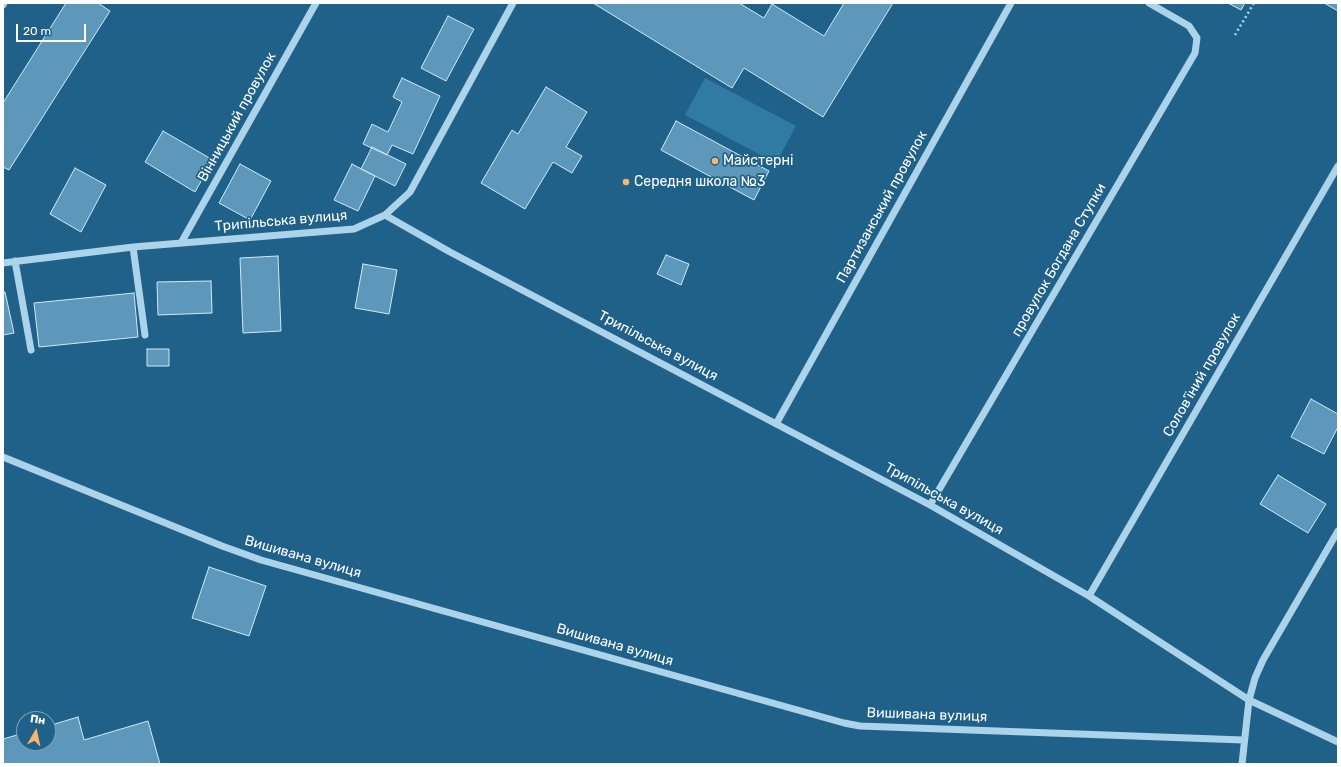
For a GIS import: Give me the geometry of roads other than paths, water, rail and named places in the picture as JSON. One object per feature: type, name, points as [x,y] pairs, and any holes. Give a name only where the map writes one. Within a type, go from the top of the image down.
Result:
[{"type":"street","name":"Вінницький провулок","points":[[181,243],[316,3]]},
{"type":"street","points":[[385,215],[410,192],[513,3]]},
{"type":"street","name":"Партизанський провулок","points":[[776,424],[1011,3]]},
{"type":"street","name":"провулок Богдана Ступки","points":[[930,505],[1196,53],[1196,38],[1189,26],[1149,3]]},
{"type":"street","name":"Солов'їний провулок","points":[[1089,596],[1338,166]]},
{"type":"street","name":"Трипільська вулиця","points":[[3,263],[133,247],[354,229],[385,215],[450,252],[930,505],[1089,596],[1249,700]]},
{"type":"street","points":[[133,247],[145,335]]},
{"type":"street","points":[[15,261],[31,350]]},
{"type":"street","name":"Вишивана вулиця","points":[[3,457],[261,560],[844,723],[860,726],[1243,740]]},
{"type":"street","points":[[1242,764],[1243,740],[1249,700],[1263,660],[1338,531]]},
{"type":"street","points":[[1249,700],[1338,742]]},
{"type":"place","name":"Майстерні","points":[[715,161]]},
{"type":"place","name":"Середня школа №3","points":[[626,182]]}]
